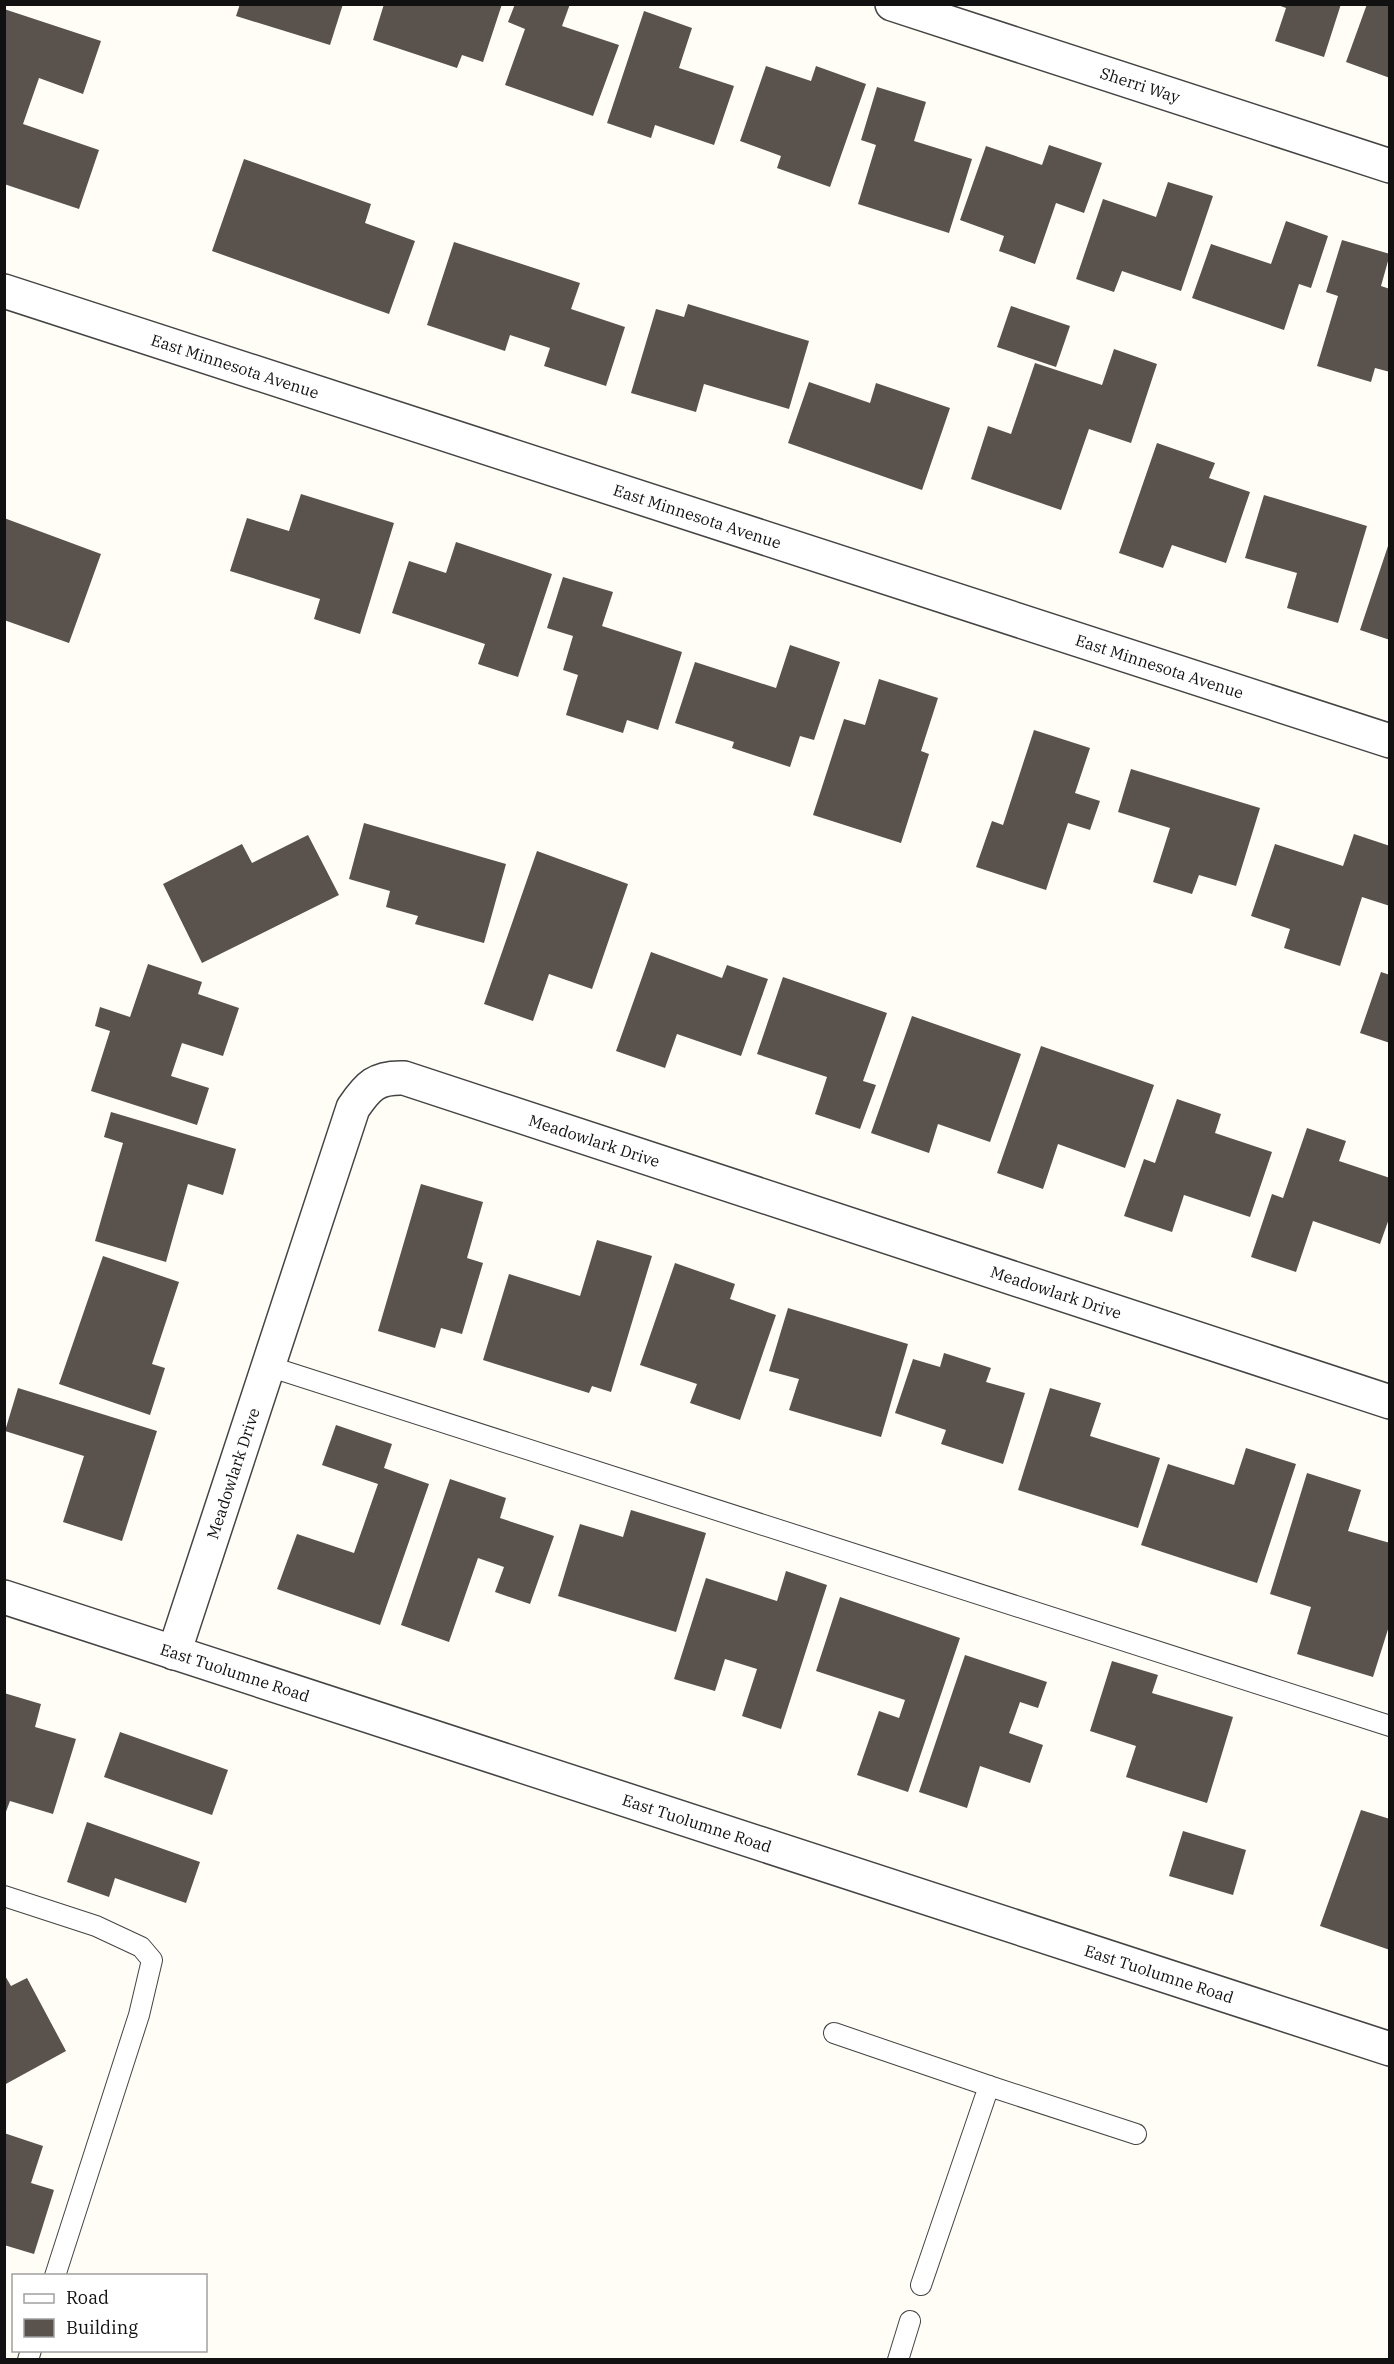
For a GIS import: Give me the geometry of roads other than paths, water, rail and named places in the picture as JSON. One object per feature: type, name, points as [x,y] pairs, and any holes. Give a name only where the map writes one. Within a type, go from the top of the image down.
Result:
[{"type":"street","name":"Sherri Way","points":[[892,4],[1389,166]]},
{"type":"street","name":"East Minnesota Avenue","points":[[4,291],[1389,741]]},
{"type":"street","name":"Meadowlark Drive","points":[[174,1653],[353,1108],[372,1084],[388,1078],[404,1078],[1389,1402]]},
{"type":"street","name":"East Tuolumne Road","points":[[4,1597],[1389,2049]]},
{"type":"lane","points":[[268,1366],[1389,1726]]},
{"type":"lane","points":[[4,1896],[96,1926],[141,1947],[152,1960],[139,2015],[57,2274]]},
{"type":"lane","points":[[834,2033],[1136,2134]]},
{"type":"lane","points":[[921,2285],[988,2086]]},
{"type":"lane","points":[[898,2360],[910,2321]]}]
